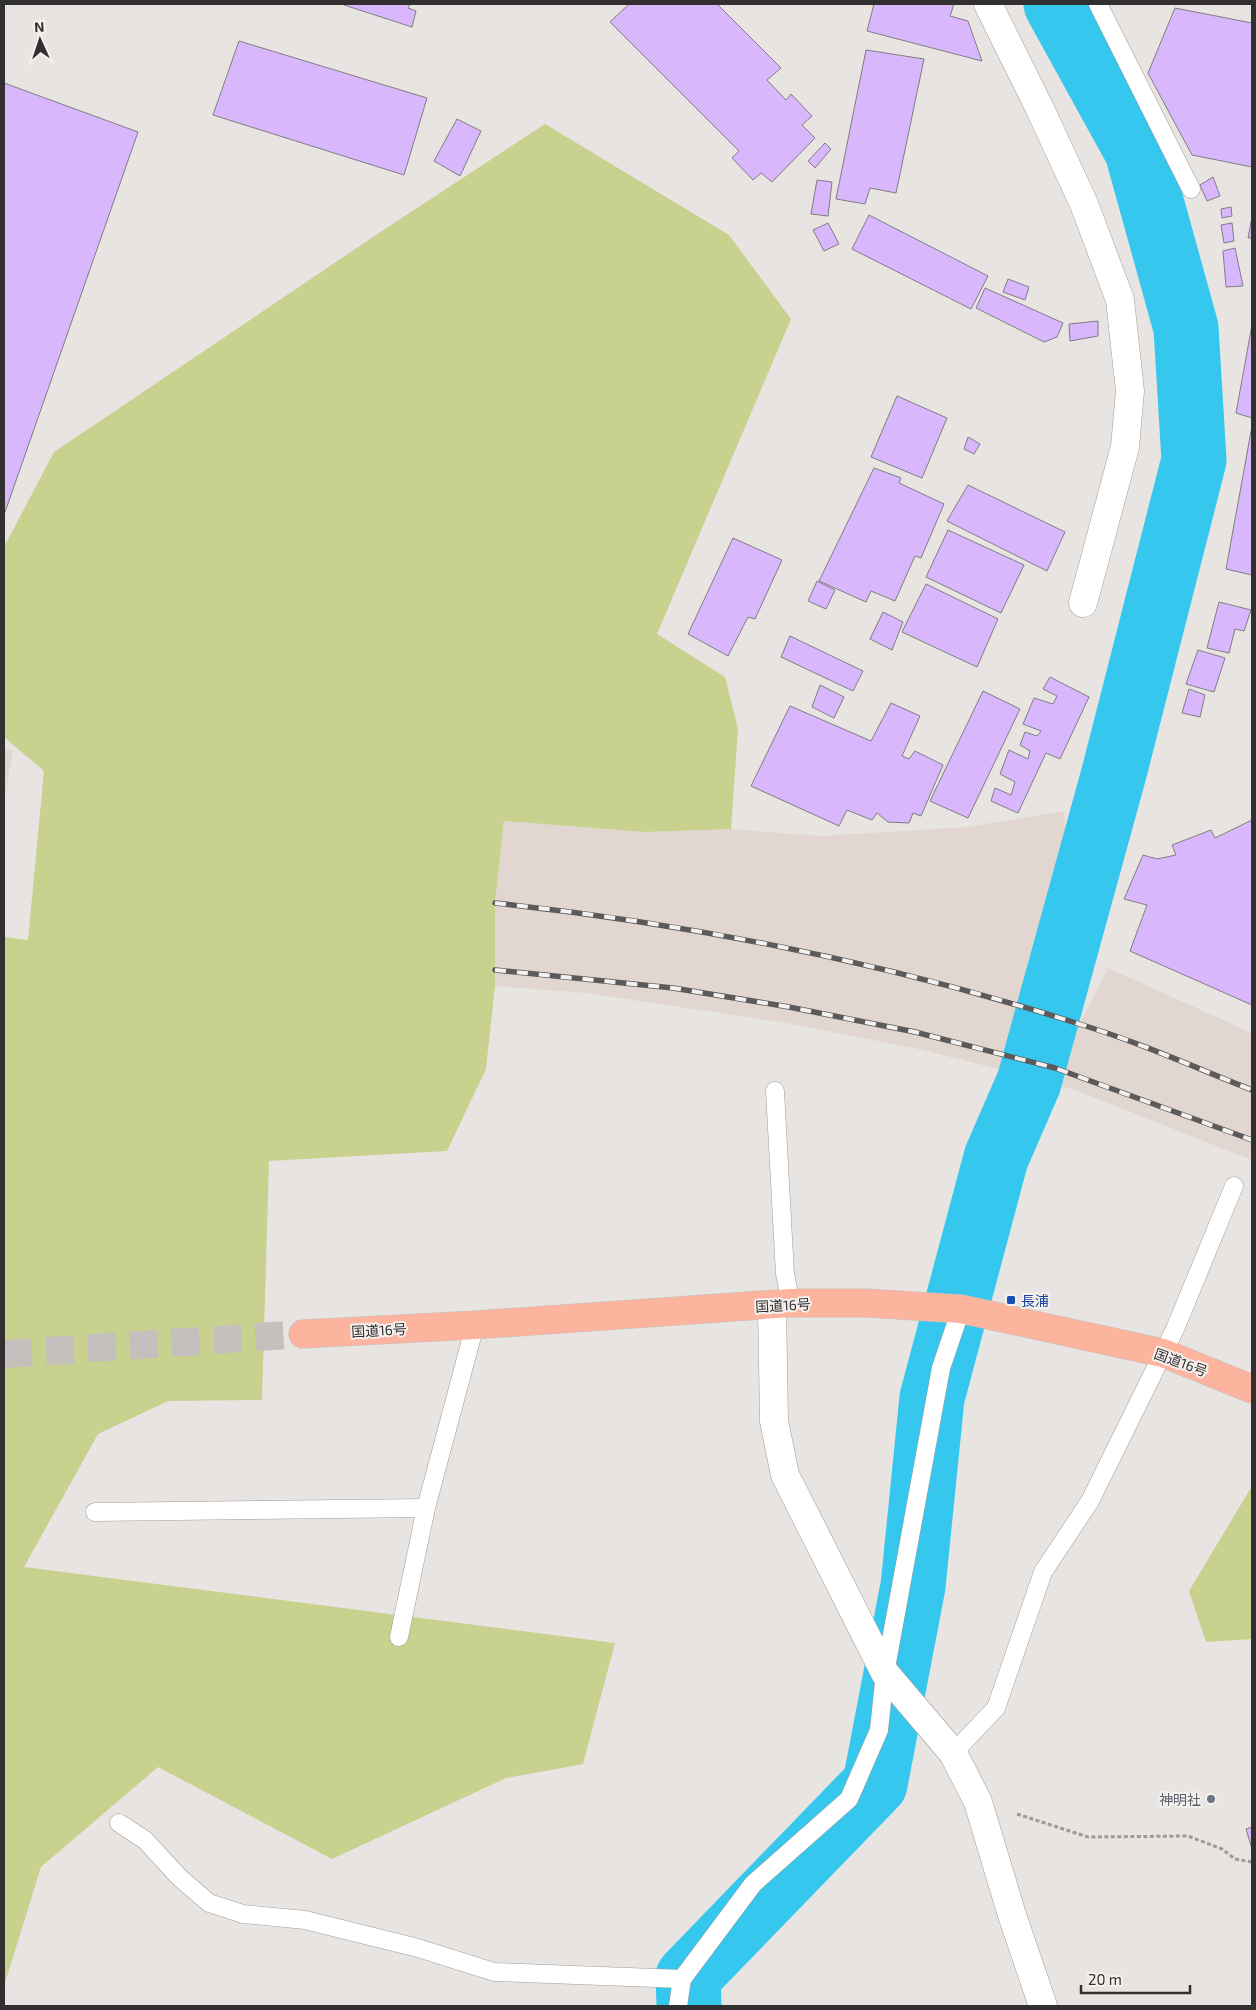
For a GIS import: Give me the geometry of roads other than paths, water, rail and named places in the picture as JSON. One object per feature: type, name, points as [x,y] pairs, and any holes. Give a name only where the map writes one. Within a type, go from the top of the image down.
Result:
[{"type":"highway","name":"国道16号","points":[[303,1334],[476,1325],[782,1304],[867,1304],[961,1309],[1163,1353],[1252,1389]]},
{"type":"street","points":[[988,4],[1084,204],[1120,300],[1130,391],[1125,447],[1083,603]]},
{"type":"street","points":[[782,1304],[774,1421],[785,1475],[885,1673],[953,1753],[978,1802],[1012,1915],[1043,2006]]},
{"type":"lane","points":[[1098,4],[1191,190]]},
{"type":"lane","points":[[775,1091],[785,1274],[782,1304]]},
{"type":"lane","points":[[953,1753],[996,1708],[1043,1572],[1090,1501],[1175,1329],[1234,1186]]},
{"type":"lane","points":[[678,2006],[682,1980],[753,1884],[849,1799],[879,1730],[885,1673],[941,1368],[961,1309]]},
{"type":"lane","points":[[399,1636],[426,1508],[476,1325]]},
{"type":"lane","points":[[95,1512],[426,1508]]},
{"type":"lane","points":[[119,1823],[145,1840],[179,1877],[209,1903],[243,1914],[305,1920],[418,1948],[494,1972],[682,1980]]},
{"type":"waterway","points":[[689,2006],[688,1977],[875,1784],[913,1586],[932,1398],[996,1158],[1029,1082],[1114,773],[1194,460],[1186,328],[1137,151],[1056,4]]},
{"type":"tunnel","points":[[4,1354],[303,1334]]},
{"type":"railway","points":[[495,903],[642,922],[716,934],[861,964],[1005,1001],[1098,1030],[1252,1090]]},
{"type":"railway","points":[[495,970],[673,988],[789,1007],[915,1032],[1055,1068],[1252,1140]]},
{"type":"place","name":"長浦","points":[[1011,1300]]},
{"type":"place","name":"神明社","points":[[1211,1799]]}]
